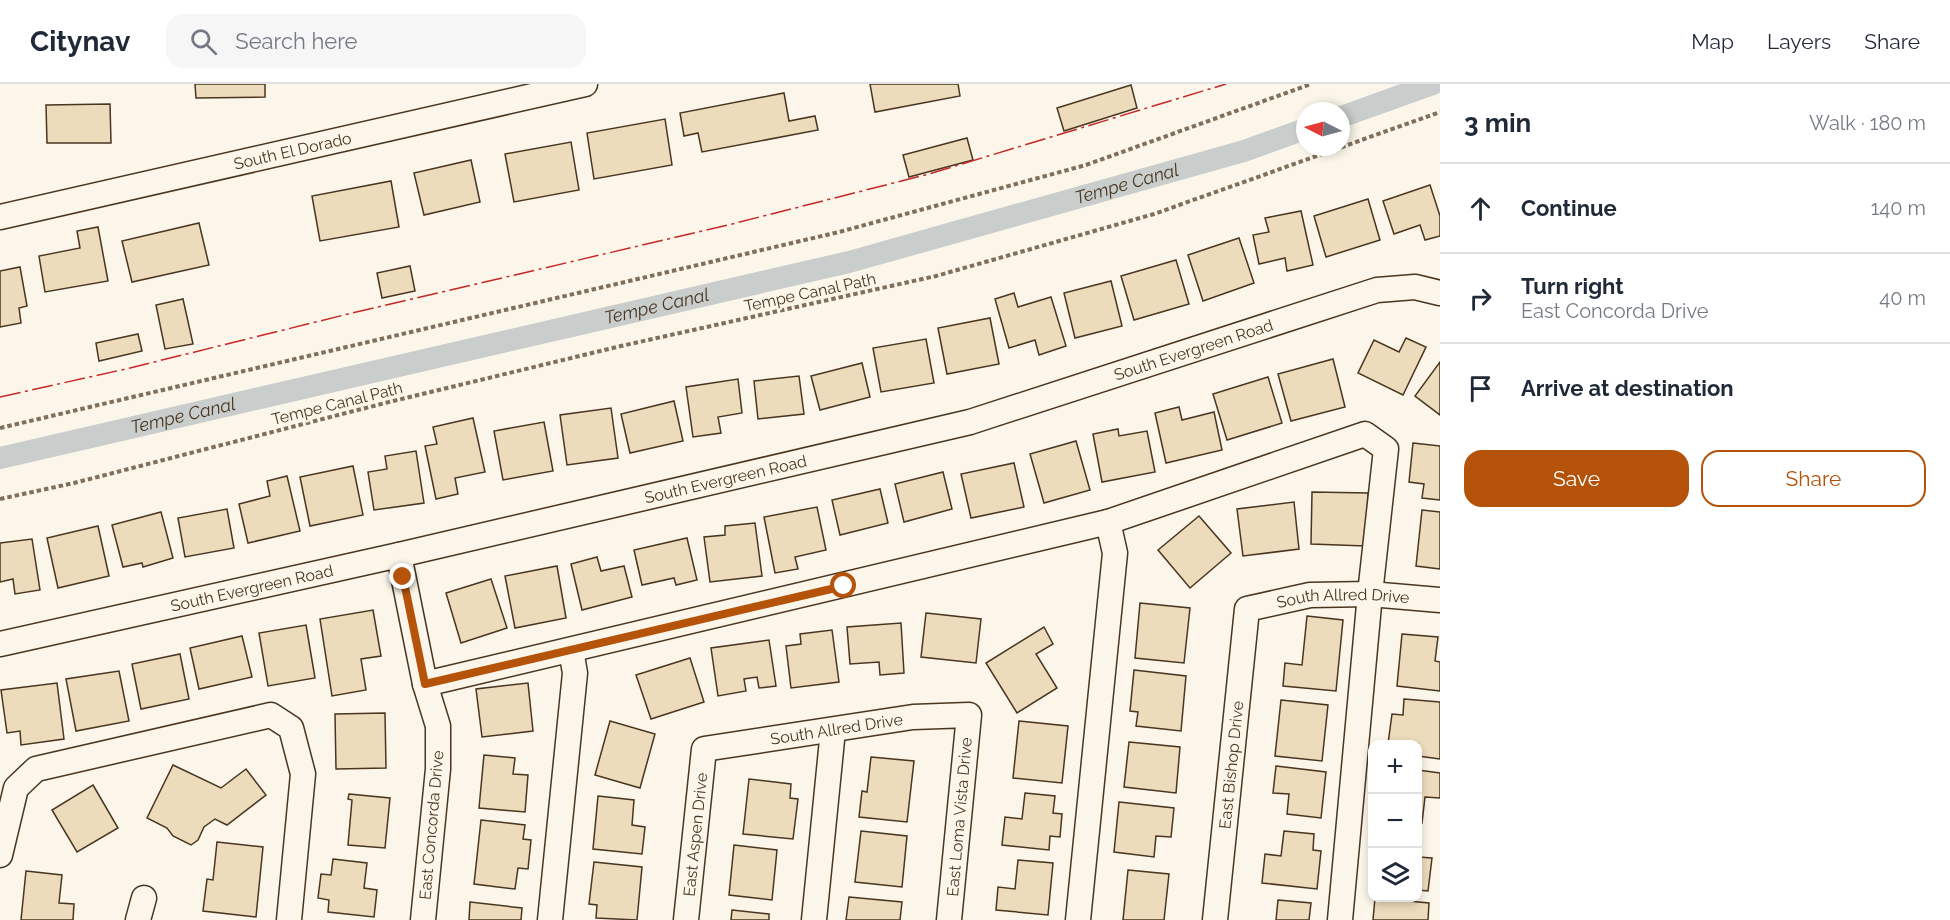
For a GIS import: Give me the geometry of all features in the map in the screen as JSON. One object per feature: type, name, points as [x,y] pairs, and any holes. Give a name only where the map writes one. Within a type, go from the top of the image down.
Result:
[{"type":"street","name":"South El Dorado","points":[[0,217],[585,84]]},
{"type":"street","name":"South Evergreen Road","points":[[0,644],[399,555],[970,422],[1377,290],[1415,287],[1440,293]]},
{"type":"street","points":[[425,684],[1108,522],[1365,434],[1386,449],[1370,594],[1340,920]]},
{"type":"street","points":[[1078,920],[1115,553],[1108,522]]},
{"type":"street","name":"East Concorda Drive","points":[[399,555],[425,684],[438,726],[438,769],[423,920]]},
{"type":"street","name":"South Allred Drive","points":[[1247,609],[1310,596],[1370,594],[1440,600]]},
{"type":"street","name":"East Bishop Drive","points":[[1215,920],[1247,609]]},
{"type":"street","points":[[550,920],[575,673],[571,650]]},
{"type":"street","points":[[0,855],[16,788],[36,769],[271,715],[291,728],[303,774],[289,920]]},
{"type":"street","name":"South Allred Drive","points":[[704,749],[913,717],[969,715]]},
{"type":"street","name":"East Loma Vista Drive","points":[[949,920],[969,715]]},
{"type":"street","points":[[814,920],[833,730]]},
{"type":"street","name":"East Aspen Drive","points":[[686,920],[704,749]]},
{"type":"path","points":[[0,428],[839,232],[1086,165],[1311,84]]},
{"type":"path","name":"Tempe Canal Path","points":[[0,499],[74,483],[385,403],[621,346],[936,276],[1154,214],[1440,112]]},
{"type":"building","points":[[195,84],[265,84],[265,97],[196,98]]},
{"type":"building","points":[[870,84],[958,84],[960,96],[875,112]]},
{"type":"building","points":[[1131,85],[1137,108],[1064,131],[1057,108]]},
{"type":"building","points":[[784,93],[789,121],[815,116],[818,130],[702,152],[698,133],[684,136],[680,113]]},
{"type":"building","points":[[110,104],[111,143],[47,143],[46,105]]},
{"type":"building","points":[[665,119],[672,165],[594,179],[587,133]]},
{"type":"building","points":[[967,138],[973,160],[909,177],[903,155]]},
{"type":"building","points":[[571,142],[579,190],[514,202],[505,154]]},
{"type":"building","points":[[471,160],[480,202],[424,215],[414,173]]},
{"type":"building","points":[[391,181],[399,227],[320,241],[312,196]]},
{"type":"building","points":[[1430,185],[1440,216],[1440,236],[1425,240],[1420,225],[1394,234],[1383,201]]},
{"type":"building","points":[[1368,199],[1380,240],[1326,257],[1314,216]]},
{"type":"building","points":[[1301,211],[1313,265],[1287,271],[1285,258],[1259,264],[1253,235],[1269,232],[1265,218]]},
{"type":"building","points":[[199,223],[209,265],[132,282],[122,241]]},
{"type":"building","points":[[98,227],[108,281],[45,292],[39,256],[80,248],[77,231]]},
{"type":"building","points":[[1239,238],[1254,283],[1203,301],[1188,255]]},
{"type":"building","points":[[1176,260],[1189,304],[1134,320],[1121,276]]},
{"type":"building","points":[[410,266],[415,291],[382,298],[377,273]]},
{"type":"building","points":[[20,267],[27,306],[19,308],[21,323],[0,327],[0,271]]},
{"type":"building","points":[[1111,281],[1122,326],[1075,338],[1064,293]]},
{"type":"building","points":[[1014,293],[1018,307],[1051,297],[1066,346],[1039,355],[1035,340],[1009,348],[995,299]]},
{"type":"building","points":[[183,299],[193,344],[165,349],[156,305]]},
{"type":"building","points":[[990,318],[999,364],[947,374],[938,328]]},
{"type":"building","points":[[138,334],[142,351],[99,361],[96,343]]},
{"type":"building","points":[[1406,338],[1426,347],[1403,395],[1358,373],[1374,340],[1399,352]]},
{"type":"building","points":[[926,339],[934,383],[881,392],[873,348]]},
{"type":"building","points":[[1333,359],[1345,407],[1291,421],[1278,374]]},
{"type":"building","points":[[1440,362],[1440,415],[1415,396]]},
{"type":"building","points":[[862,363],[870,397],[820,410],[811,376]]},
{"type":"building","points":[[799,376],[804,414],[758,419],[754,381]]},
{"type":"building","points":[[1268,377],[1282,423],[1227,440],[1213,394]]},
{"type":"building","points":[[738,379],[742,413],[718,417],[721,433],[693,437],[686,387]]},
{"type":"building","points":[[674,401],[683,441],[630,453],[621,414]]},
{"type":"building","points":[[1179,407],[1182,420],[1214,412],[1222,450],[1166,463],[1155,413]]},
{"type":"building","points":[[611,408],[618,458],[567,465],[560,415]]},
{"type":"building","points":[[473,418],[485,472],[455,478],[458,494],[436,499],[425,446],[437,444],[433,427]]},
{"type":"building","points":[[544,422],[553,471],[503,480],[494,431]]},
{"type":"building","points":[[1118,429],[1119,436],[1147,431],[1155,472],[1102,482],[1093,434]]},
{"type":"building","points":[[1076,441],[1090,490],[1044,503],[1030,454]]},
{"type":"building","points":[[1413,443],[1440,446],[1440,500],[1422,498],[1424,484],[1409,482]]},
{"type":"building","points":[[416,451],[424,503],[374,510],[368,472],[387,469],[385,456]]},
{"type":"building","points":[[1014,463],[1024,507],[971,518],[961,474]]},
{"type":"building","points":[[353,466],[363,515],[310,526],[300,477]]},
{"type":"building","points":[[943,472],[952,509],[904,522],[895,484]]},
{"type":"building","points":[[287,476],[300,531],[248,543],[239,504],[270,496],[267,481]]},
{"type":"building","points":[[880,489],[888,523],[840,535],[832,500]]},
{"type":"building","points":[[1312,492],[1368,493],[1366,546],[1311,544]]},
{"type":"building","points":[[1294,502],[1299,549],[1243,556],[1237,509]]},
{"type":"building","points":[[817,507],[826,550],[795,557],[798,569],[775,573],[764,517]]},
{"type":"building","points":[[227,509],[234,548],[185,557],[178,518]]},
{"type":"building","points":[[1422,510],[1440,512],[1440,569],[1416,566]]},
{"type":"building","points":[[161,512],[173,558],[143,567],[142,563],[123,567],[112,525]]},
{"type":"building","points":[[1199,516],[1231,553],[1190,588],[1158,550]]},
{"type":"building","points":[[755,523],[762,576],[710,582],[704,537],[725,535],[725,526]]},
{"type":"building","points":[[98,526],[109,576],[58,588],[47,538]]},
{"type":"building","points":[[687,538],[697,580],[676,585],[674,578],[642,585],[634,550]]},
{"type":"building","points":[[32,539],[40,590],[15,594],[13,579],[0,582],[0,543]]},
{"type":"building","points":[[597,557],[601,571],[624,566],[632,597],[582,610],[571,564]]},
{"type":"building","points":[[557,566],[566,618],[515,628],[505,576]]},
{"type":"building","points":[[491,579],[507,628],[461,643],[446,593]]},
{"type":"building","points":[[1140,603],[1190,608],[1184,663],[1135,658]]},
{"type":"building","points":[[373,610],[381,656],[361,659],[366,690],[332,696],[320,619]]},
{"type":"building","points":[[926,613],[981,619],[976,663],[921,657]]},
{"type":"building","points":[[1307,616],[1343,620],[1336,691],[1283,686],[1285,663],[1302,665]]},
{"type":"building","points":[[901,623],[904,673],[880,675],[879,662],[850,664],[847,627]]},
{"type":"building","points":[[306,625],[315,678],[268,686],[259,633]]},
{"type":"building","points":[[1044,627],[1053,644],[1036,654],[1057,688],[1017,713],[986,663]]},
{"type":"building","points":[[832,630],[839,682],[791,688],[786,646],[801,644],[800,634]]},
{"type":"building","points":[[1402,634],[1438,637],[1435,661],[1440,662],[1440,691],[1397,686]]},
{"type":"building","points":[[242,636],[252,677],[199,689],[190,648]]},
{"type":"building","points":[[769,640],[776,686],[759,688],[757,677],[744,679],[746,691],[718,696],[711,648]]},
{"type":"building","points":[[180,654],[189,699],[141,709],[132,664]]},
{"type":"building","points":[[690,658],[704,702],[651,719],[636,675]]},
{"type":"building","points":[[1134,670],[1186,676],[1181,731],[1136,726],[1138,712],[1130,711]]},
{"type":"building","points":[[119,671],[129,721],[76,731],[66,679]]},
{"type":"building","points":[[57,683],[64,739],[21,745],[20,731],[7,733],[1,690]]},
{"type":"building","points":[[528,683],[533,731],[482,737],[476,689]]},
{"type":"building","points":[[1404,699],[1440,702],[1440,759],[1422,757],[1422,740],[1389,740],[1392,714],[1403,715]]},
{"type":"building","points":[[1281,700],[1328,705],[1322,761],[1275,756]]},
{"type":"building","points":[[385,713],[386,768],[336,769],[335,714]]},
{"type":"building","points":[[610,721],[655,734],[640,788],[595,775]]},
{"type":"building","points":[[1019,721],[1068,726],[1062,783],[1013,778]]},
{"type":"building","points":[[1129,742],[1180,747],[1176,793],[1124,787]]},
{"type":"building","points":[[484,755],[515,758],[513,774],[528,775],[525,812],[479,808]]},
{"type":"building","points":[[871,757],[914,761],[907,822],[859,817],[862,791],[867,792]]},
{"type":"building","points":[[173,765],[221,788],[246,769],[266,795],[227,825],[215,819],[204,827],[198,840],[191,845],[173,836],[167,828],[147,818]]},
{"type":"building","points":[[1276,766],[1326,772],[1321,818],[1287,814],[1289,794],[1273,793]]},
{"type":"building","points":[[1422,771],[1440,773],[1440,798],[1425,797],[1422,823]]},
{"type":"building","points":[[749,779],[791,784],[790,798],[798,799],[793,839],[743,834]]},
{"type":"building","points":[[93,785],[118,828],[77,852],[52,810]]},
{"type":"building","points":[[1025,793],[1055,796],[1053,813],[1062,814],[1060,837],[1050,836],[1049,850],[1002,845],[1005,817],[1022,819]]},
{"type":"building","points":[[349,794],[390,798],[385,848],[348,845],[352,800],[348,799]]},
{"type":"building","points":[[598,796],[634,800],[632,825],[645,827],[642,854],[593,849]]},
{"type":"building","points":[[1119,802],[1174,808],[1171,837],[1156,836],[1154,857],[1114,852]]},
{"type":"building","points":[[481,820],[525,825],[523,839],[531,840],[528,869],[518,868],[515,889],[474,884]]},
{"type":"building","points":[[861,831],[907,836],[902,887],[855,882]]},
{"type":"building","points":[[1284,831],[1314,834],[1313,850],[1321,851],[1317,889],[1262,883],[1265,854],[1281,856]]},
{"type":"building","points":[[217,842],[263,847],[256,917],[203,911],[207,879],[213,880]]},
{"type":"building","points":[[734,845],[777,850],[772,900],[729,895]]},
{"type":"building","points":[[1422,857],[1432,858],[1428,891],[1422,890]]},
{"type":"building","points":[[333,859],[367,863],[364,888],[377,890],[374,917],[328,912],[329,900],[318,898],[321,874],[331,875]]},
{"type":"building","points":[[1018,860],[1053,863],[1048,915],[996,910],[998,887],[1015,889]]},
{"type":"building","points":[[594,862],[642,867],[637,920],[596,918],[597,905],[589,904]]},
{"type":"building","points":[[1128,870],[1169,874],[1164,920],[1123,920]]},
{"type":"building","points":[[26,871],[62,875],[59,903],[74,904],[73,920],[21,920]]},
{"type":"building","points":[[849,897],[902,902],[900,920],[846,920]]},
{"type":"building","points":[[1278,900],[1311,903],[1309,920],[1276,920]]},
{"type":"building","points":[[470,902],[522,908],[521,920],[469,920]]},
{"type":"building","points":[[1375,902],[1429,903],[1428,920],[1373,920]]},
{"type":"building","points":[[732,910],[769,914],[769,920],[731,920]]},
{"type":"waterway","name":"Tempe Canal","points":[[1350,114],[1433,84]]},
{"type":"waterway","name":"Tempe Canal","points":[[0,458],[849,262],[1244,151],[1296,132]]},
{"type":"power","points":[[0,397],[728,225],[929,174],[1226,84]]},
{"type":"route","points":[[403,577],[425,684],[844,586]]}]
